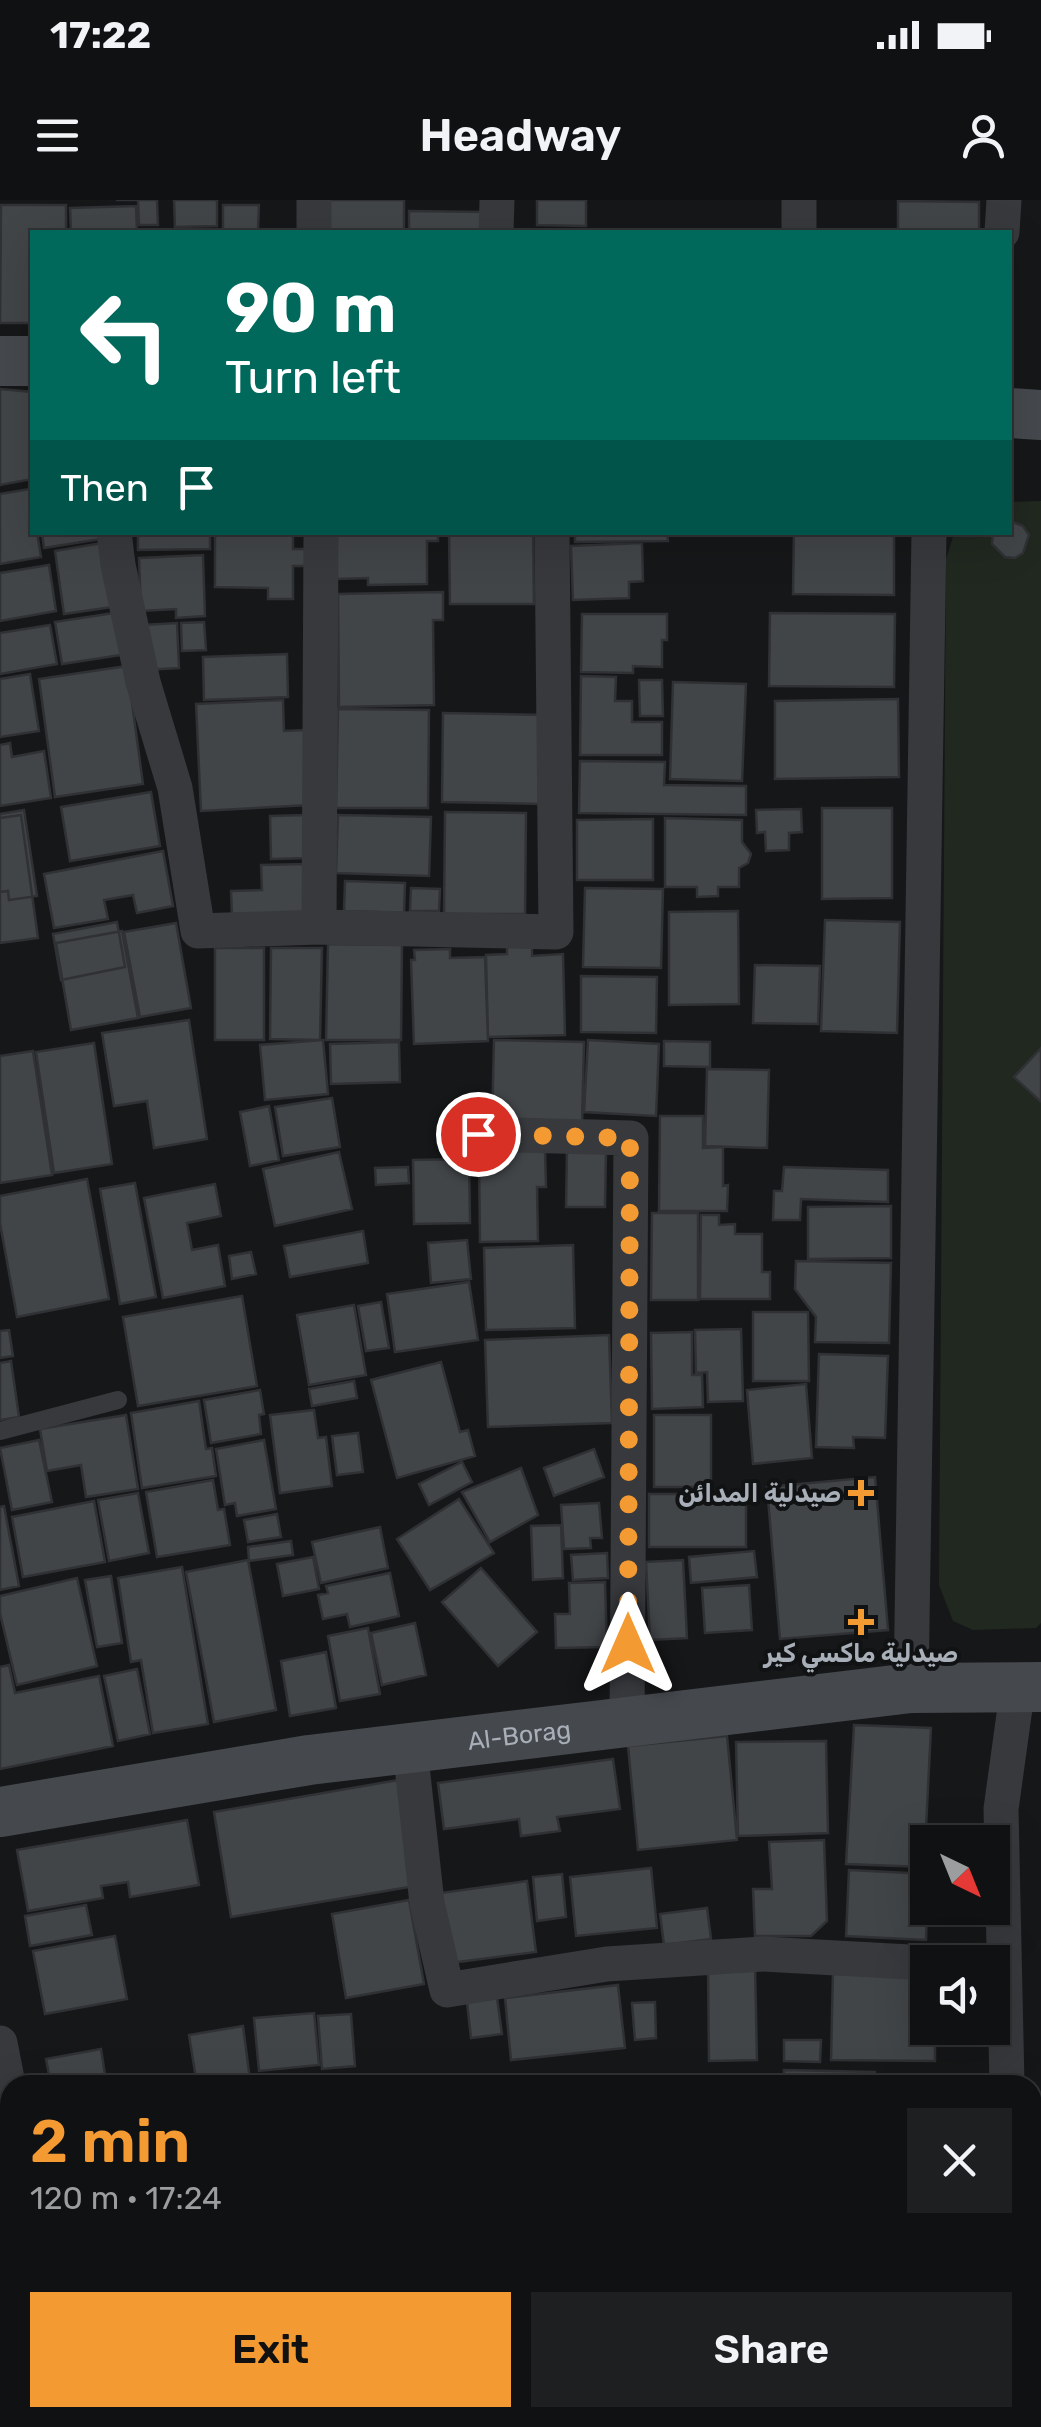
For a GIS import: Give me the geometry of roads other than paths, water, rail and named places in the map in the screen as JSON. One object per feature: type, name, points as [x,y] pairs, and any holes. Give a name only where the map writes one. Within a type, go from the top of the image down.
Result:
[{"type":"street","points":[[314,200],[314,230]]},
{"type":"street","points":[[496,230],[497,200]]},
{"type":"street","points":[[798,230],[799,200]]},
{"type":"street","points":[[1002,230],[1004,200]]},
{"type":"street","points":[[0,361],[30,361]]},
{"type":"street","points":[[1012,412],[1041,415]]},
{"type":"street","points":[[114,535],[143,682],[175,788],[198,931],[319,927],[556,932],[552,535]]},
{"type":"street","points":[[319,927],[321,535]]},
{"type":"street","points":[[911,1688],[929,535]]},
{"type":"street","points":[[478,1134],[630,1138],[627,1722]]},
{"type":"street","points":[[999,1945],[1001,1810],[1029,1687]]},
{"type":"street","name":"Al-Borag","points":[[0,1812],[310,1760],[911,1688],[1029,1687]]},
{"type":"street","points":[[410,1748],[427,1903],[447,1990],[607,1964],[763,1954],[910,1962]]},
{"type":"street","points":[[0,2043],[6,2075]]},
{"type":"street","points":[[1005,2045],[1007,2075]]},
{"type":"lane","points":[[0,1431],[118,1400]]},
{"type":"place","name":"صيدلية المدائن","points":[[861,1493]]},
{"type":"place","name":"صيدلية ماكسي كير","points":[[861,1622]]}]
